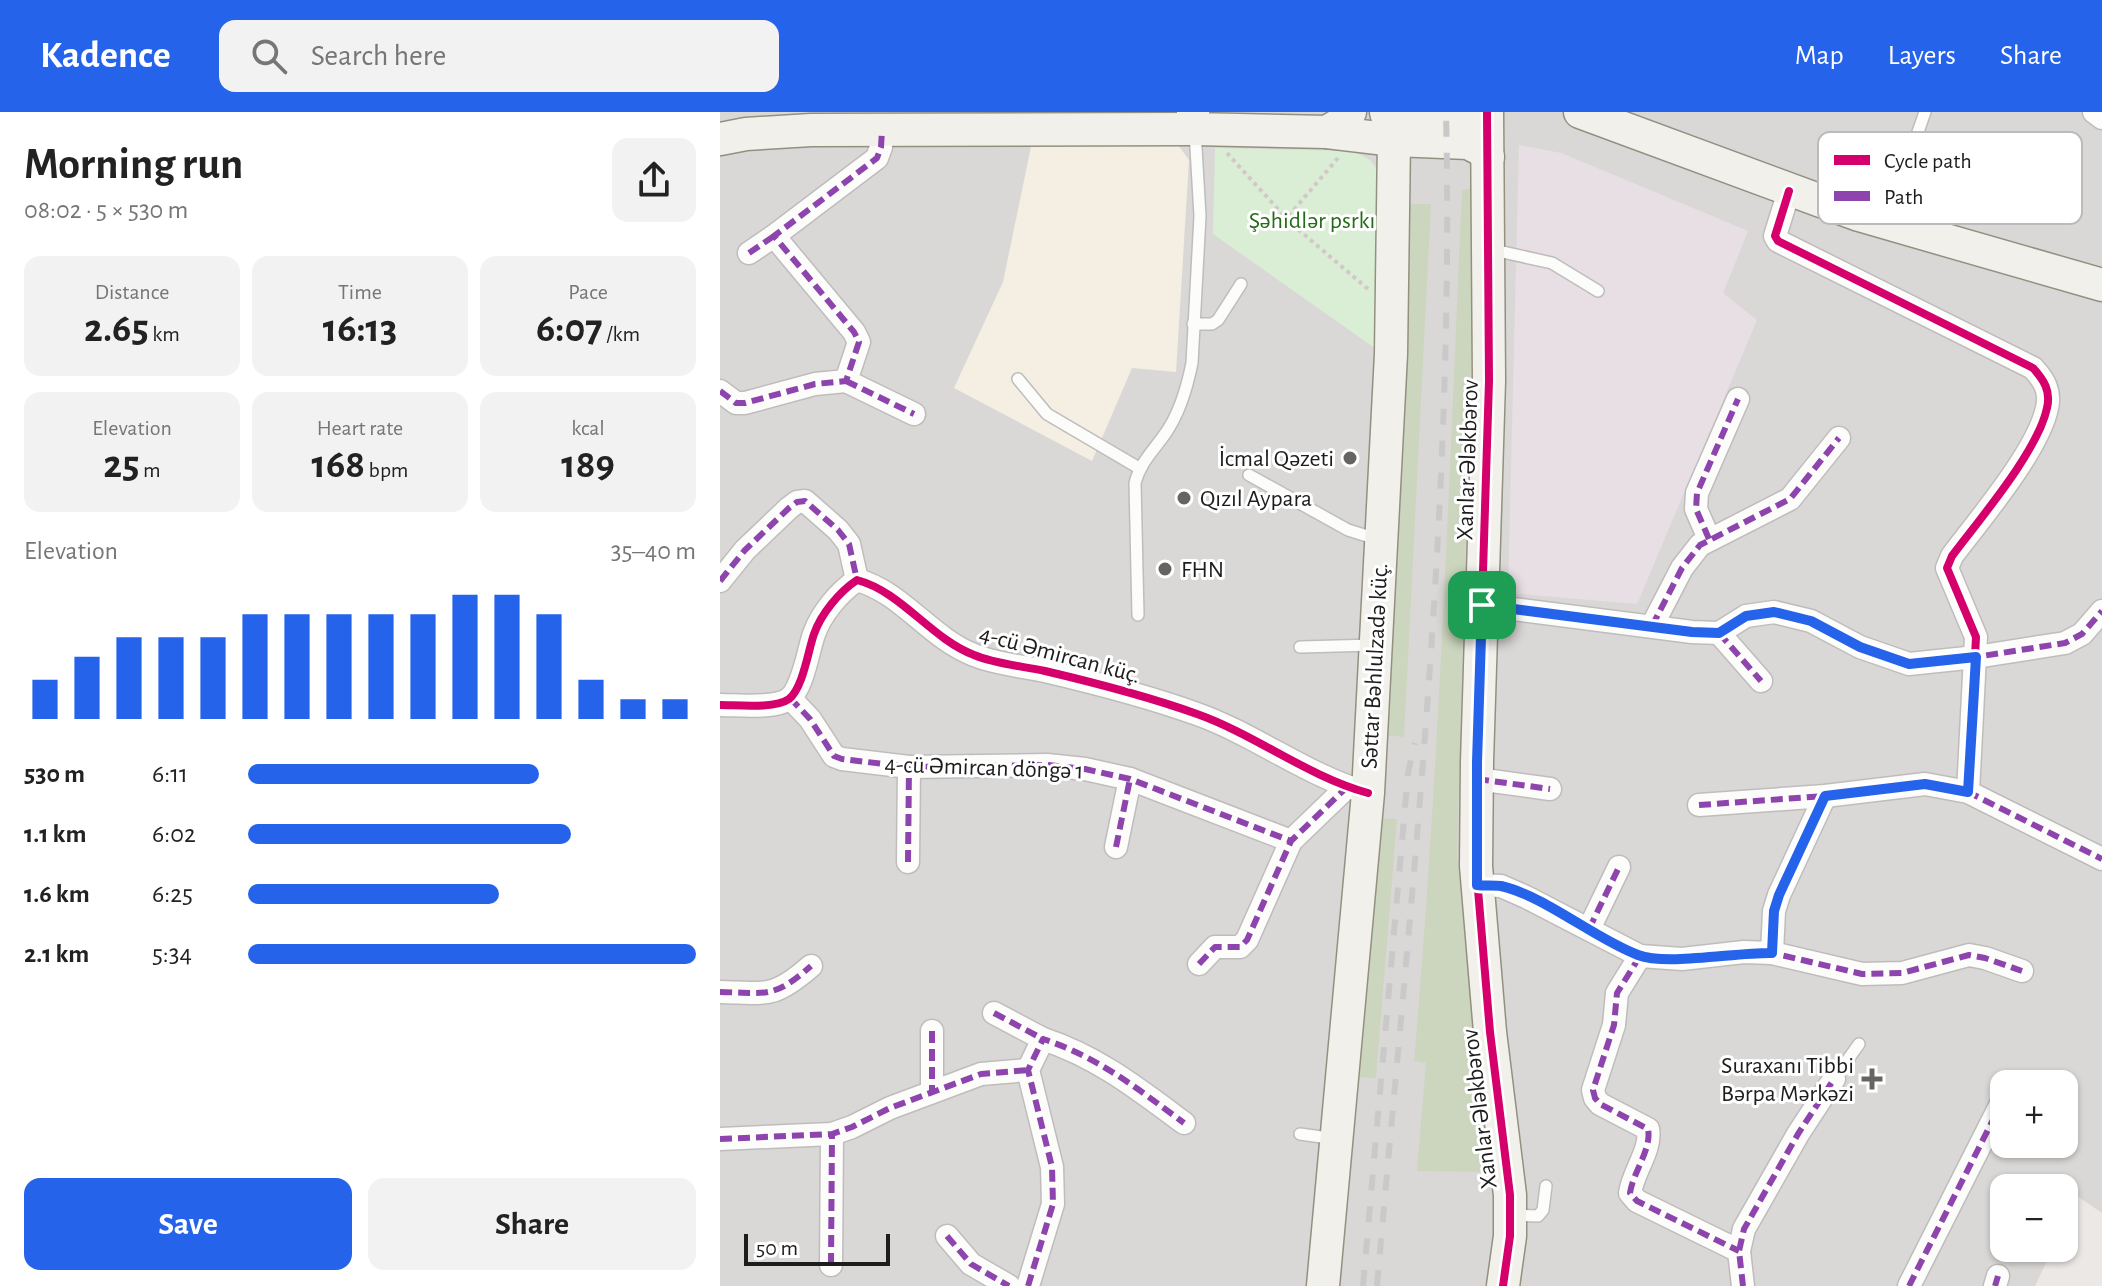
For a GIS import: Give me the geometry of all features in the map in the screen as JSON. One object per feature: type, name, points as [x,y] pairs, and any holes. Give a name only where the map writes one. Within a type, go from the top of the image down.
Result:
[{"type":"main road","points":[[1069,128],[1105,112]]},
{"type":"main road","points":[[1411,112],[1458,117],[1475,112]]},
{"type":"main road","name":"Xanlar Ələkbərov","points":[[1487,112],[1489,381],[1477,779],[1477,885],[1511,1215],[1503,1286]]},
{"type":"main road","points":[[1580,112],[1818,201]]},
{"type":"main road","points":[[735,129],[1069,128],[1194,120],[1334,133],[1390,126],[1468,143],[1488,157]]},
{"type":"main road","name":"Səttar Bəhlulzadə küç.","points":[[1323,1286],[1336,1139],[1358,790],[1375,645],[1392,295],[1390,126]]},
{"type":"main road","points":[[1890,224],[2102,285]]},
{"type":"street","points":[[2094,112],[2102,118]]},
{"type":"street","points":[[749,253],[877,158],[882,130]]},
{"type":"street","points":[[1789,191],[1775,236],[1778,241],[2033,368],[2048,391],[2048,408],[2030,446],[2016,470],[1952,556],[1947,568],[1976,637],[1968,792]]},
{"type":"street","points":[[774,236],[859,342],[846,381]]},
{"type":"street","points":[[720,391],[736,403],[745,403],[815,384],[846,381],[914,414]]},
{"type":"street","points":[[1709,539],[1696,509],[1697,493],[1738,399]]},
{"type":"street","points":[[1652,626],[1682,568],[1700,545],[1790,499],[1839,438]]},
{"type":"street","points":[[720,581],[745,550],[789,508],[805,501],[849,544],[857,580],[836,599],[820,620],[799,684],[790,698],[775,704],[720,705]]},
{"type":"street","name":"4-cü Əmircan küç.","points":[[857,580],[886,593],[941,638],[975,656],[1125,690],[1200,715],[1358,790]]},
{"type":"street","points":[[1482,605],[1719,633],[1746,616],[1774,612],[1811,621],[1860,647],[1909,664],[2065,643],[2082,634],[2102,611]]},
{"type":"street","points":[[1719,633],[1761,681]]},
{"type":"street","name":"4-cü Əmircan döngə 1","points":[[790,698],[810,719],[834,756],[842,759],[909,767],[1047,765],[1130,779],[1291,841]]},
{"type":"street","points":[[908,862],[909,767]]},
{"type":"street","points":[[1116,847],[1130,779]]},
{"type":"street","points":[[1477,779],[1550,789]]},
{"type":"street","points":[[1699,805],[1825,796],[1925,784],[1968,792],[2102,859]]},
{"type":"street","points":[[1199,964],[1215,947],[1240,947],[1247,940],[1291,841],[1358,790]]},
{"type":"street","points":[[1772,953],[1774,911],[1779,895],[1825,796]]},
{"type":"street","points":[[1589,929],[1619,867]]},
{"type":"street","points":[[1477,885],[1501,886],[1640,956],[1682,959],[1744,952],[1772,953],[1862,974],[1902,973],[1969,955],[2022,971]]},
{"type":"street","points":[[1640,956],[1617,993],[1614,1025],[1593,1090],[1595,1098],[1600,1104],[1648,1129],[1650,1138],[1632,1179],[1630,1193],[1637,1201],[1739,1251]]},
{"type":"street","points":[[720,992],[771,993],[787,987],[811,966]]},
{"type":"street","points":[[994,1013],[1109,1068],[1184,1123]]},
{"type":"street","points":[[932,1031],[932,1092]]},
{"type":"street","points":[[1028,1286],[1053,1204],[1052,1167],[1028,1070],[1043,1039]]},
{"type":"street","points":[[720,1139],[832,1134],[981,1074],[1028,1070]]},
{"type":"street","points":[[1743,1286],[1739,1251],[1744,1229],[1834,1079]]},
{"type":"street","points":[[1909,1286],[1990,1126]]},
{"type":"street","points":[[831,1265],[832,1134]]},
{"type":"street","points":[[947,1236],[971,1264],[1009,1286]]},
{"type":"lane","points":[[1918,132],[1925,112]]},
{"type":"lane","points":[[1138,615],[1135,483],[1139,468],[1177,413],[1192,363],[1200,216],[1194,120]]},
{"type":"lane","points":[[1489,248],[1552,263],[1598,291]]},
{"type":"lane","points":[[1193,324],[1212,324],[1218,320],[1241,284]]},
{"type":"lane","points":[[1018,379],[1047,414],[1139,468]]},
{"type":"lane","points":[[1249,475],[1348,530],[1381,540]]},
{"type":"lane","points":[[1300,647],[1375,645]]},
{"type":"lane","points":[[1834,1079],[1859,1044]]},
{"type":"lane","points":[[1300,1134],[1336,1139]]},
{"type":"lane","points":[[1511,1215],[1538,1216],[1543,1210],[1546,1186]]},
{"type":"path","points":[[1286,219],[1340,157],[1334,133]]},
{"type":"path","points":[[1241,153],[1227,153],[1286,219],[1374,294],[1392,295]]},
{"type":"shaded area","points":[[720,112],[2102,112],[2102,1213],[2078,1197],[2078,1174],[1990,1174],[1990,1262],[2046,1262],[2035,1286],[720,1286]]},
{"type":"shaded area","points":[[1032,142],[1178,145],[1189,160],[1176,372],[1132,368],[1092,461],[954,388],[1003,282]]},
{"type":"shaded area","points":[[1519,145],[1561,153],[1748,231],[1723,293],[1757,320],[1637,604],[1508,593]]},
{"type":"shaded area","points":[[1828,1091],[1881,1119],[1861,1157],[1805,1125]]},
{"type":"shaded area","points":[[1430,1270],[1505,1278],[1503,1286],[1429,1286]]},
{"type":"green space","name":"Şəhidlər psrkı","points":[[1215,148],[1354,151],[1370,160],[1383,177],[1379,351],[1213,234]]},
{"type":"green space","points":[[1476,187],[1457,855],[1489,1172],[1417,1171],[1426,1063],[1414,1061],[1437,735],[1462,190]]},
{"type":"green space","points":[[1408,204],[1431,204],[1404,737],[1383,735]]},
{"type":"green space","points":[[1380,818],[1397,819],[1376,1078],[1358,1077]]},
{"type":"railway","points":[[1377,1286],[1416,847],[1437,553],[1444,406],[1446,112]]},
{"type":"railway","points":[[1363,1286],[1408,773],[1415,743]]},
{"type":"marked path","points":[[720,391],[736,403],[745,403],[815,384],[846,381],[859,342],[774,236],[877,158],[882,130]]},
{"type":"marked path","points":[[749,253],[774,236]]},
{"type":"marked path","points":[[846,381],[914,414]]},
{"type":"marked path","points":[[1709,539],[1696,509],[1697,493],[1738,399]]},
{"type":"marked path","points":[[1652,626],[1682,568],[1700,545],[1790,499],[1839,438]]},
{"type":"marked path","points":[[720,581],[745,550],[789,508],[805,501],[849,544],[857,580]]},
{"type":"marked path","points":[[1482,605],[1719,633],[1746,616],[1774,612],[1811,621],[1860,647],[1909,664],[2065,643],[2082,634],[2102,611]]},
{"type":"marked path","points":[[1719,633],[1761,681]]},
{"type":"marked path","points":[[790,698],[810,719],[834,756],[842,759],[909,767],[1047,765],[1085,769],[1130,779],[1291,841]]},
{"type":"marked path","points":[[908,862],[909,767]]},
{"type":"marked path","points":[[1116,847],[1130,779]]},
{"type":"marked path","points":[[1477,779],[1550,789]]},
{"type":"marked path","points":[[1699,805],[1825,796],[1925,784],[1968,792],[2102,859]]},
{"type":"marked path","points":[[1199,964],[1215,947],[1240,947],[1247,940],[1291,841],[1347,787]]},
{"type":"marked path","points":[[1772,953],[1774,911],[1779,895],[1825,796]]},
{"type":"marked path","points":[[1589,929],[1619,867]]},
{"type":"marked path","points":[[1477,885],[1501,886],[1640,956],[1682,959],[1744,952],[1772,953],[1862,974],[1902,973],[1969,955],[2022,971]]},
{"type":"marked path","points":[[1640,956],[1617,993],[1614,1025],[1593,1090],[1595,1098],[1600,1104],[1648,1129],[1645,1153],[1630,1193],[1637,1201],[1739,1251]]},
{"type":"marked path","points":[[720,992],[769,992],[787,984],[811,966]]},
{"type":"marked path","points":[[994,1013],[1043,1039]]},
{"type":"marked path","points":[[932,1031],[932,1092]]},
{"type":"marked path","points":[[1028,1286],[1053,1204],[1052,1167],[1028,1070],[1043,1039],[1100,1065],[1184,1123]]},
{"type":"marked path","points":[[720,1139],[832,1134],[890,1108],[981,1074],[1028,1070]]},
{"type":"marked path","points":[[1743,1286],[1739,1251],[1744,1229],[1798,1134],[1834,1079]]},
{"type":"marked path","points":[[1909,1286],[1990,1126]]},
{"type":"marked path","points":[[831,1265],[832,1134]]},
{"type":"marked path","points":[[947,1236],[971,1264],[1009,1286]]},
{"type":"marked path","points":[[1995,1286],[1998,1276]]},
{"type":"cycle path","points":[[1487,112],[1489,381],[1476,866],[1490,1032],[1510,1195],[1510,1236],[1503,1286]]},
{"type":"cycle path","points":[[1789,191],[1775,236],[1778,241],[2033,368],[2047,391],[2047,408],[2032,444],[2006,485],[1952,556],[1947,568],[1976,637],[1968,792]]},
{"type":"cycle path","points":[[720,705],[765,705],[789,699],[801,678],[821,619],[837,597],[857,580],[888,594],[943,638],[974,655],[1102,685],[1197,714],[1324,776],[1368,793]]},
{"type":"place","name":"İcmal Qəzeti","points":[[1350,458]]},
{"type":"place","name":"Qızıl Aypara","points":[[1184,498]]},
{"type":"place","name":"FHN","points":[[1165,569]]},
{"type":"place","name":"Suraxanı Tibbi Bərpa Mərkəzi","points":[[1872,1079]]},
{"type":"route","points":[[1482,605],[1719,633],[1746,616],[1774,612],[1811,621],[1860,647],[1909,664],[1976,657],[1968,792],[1925,784],[1825,796],[1779,895],[1774,911],[1772,953],[1744,952],[1682,959],[1640,956],[1501,886],[1477,885],[1482,605]]}]
